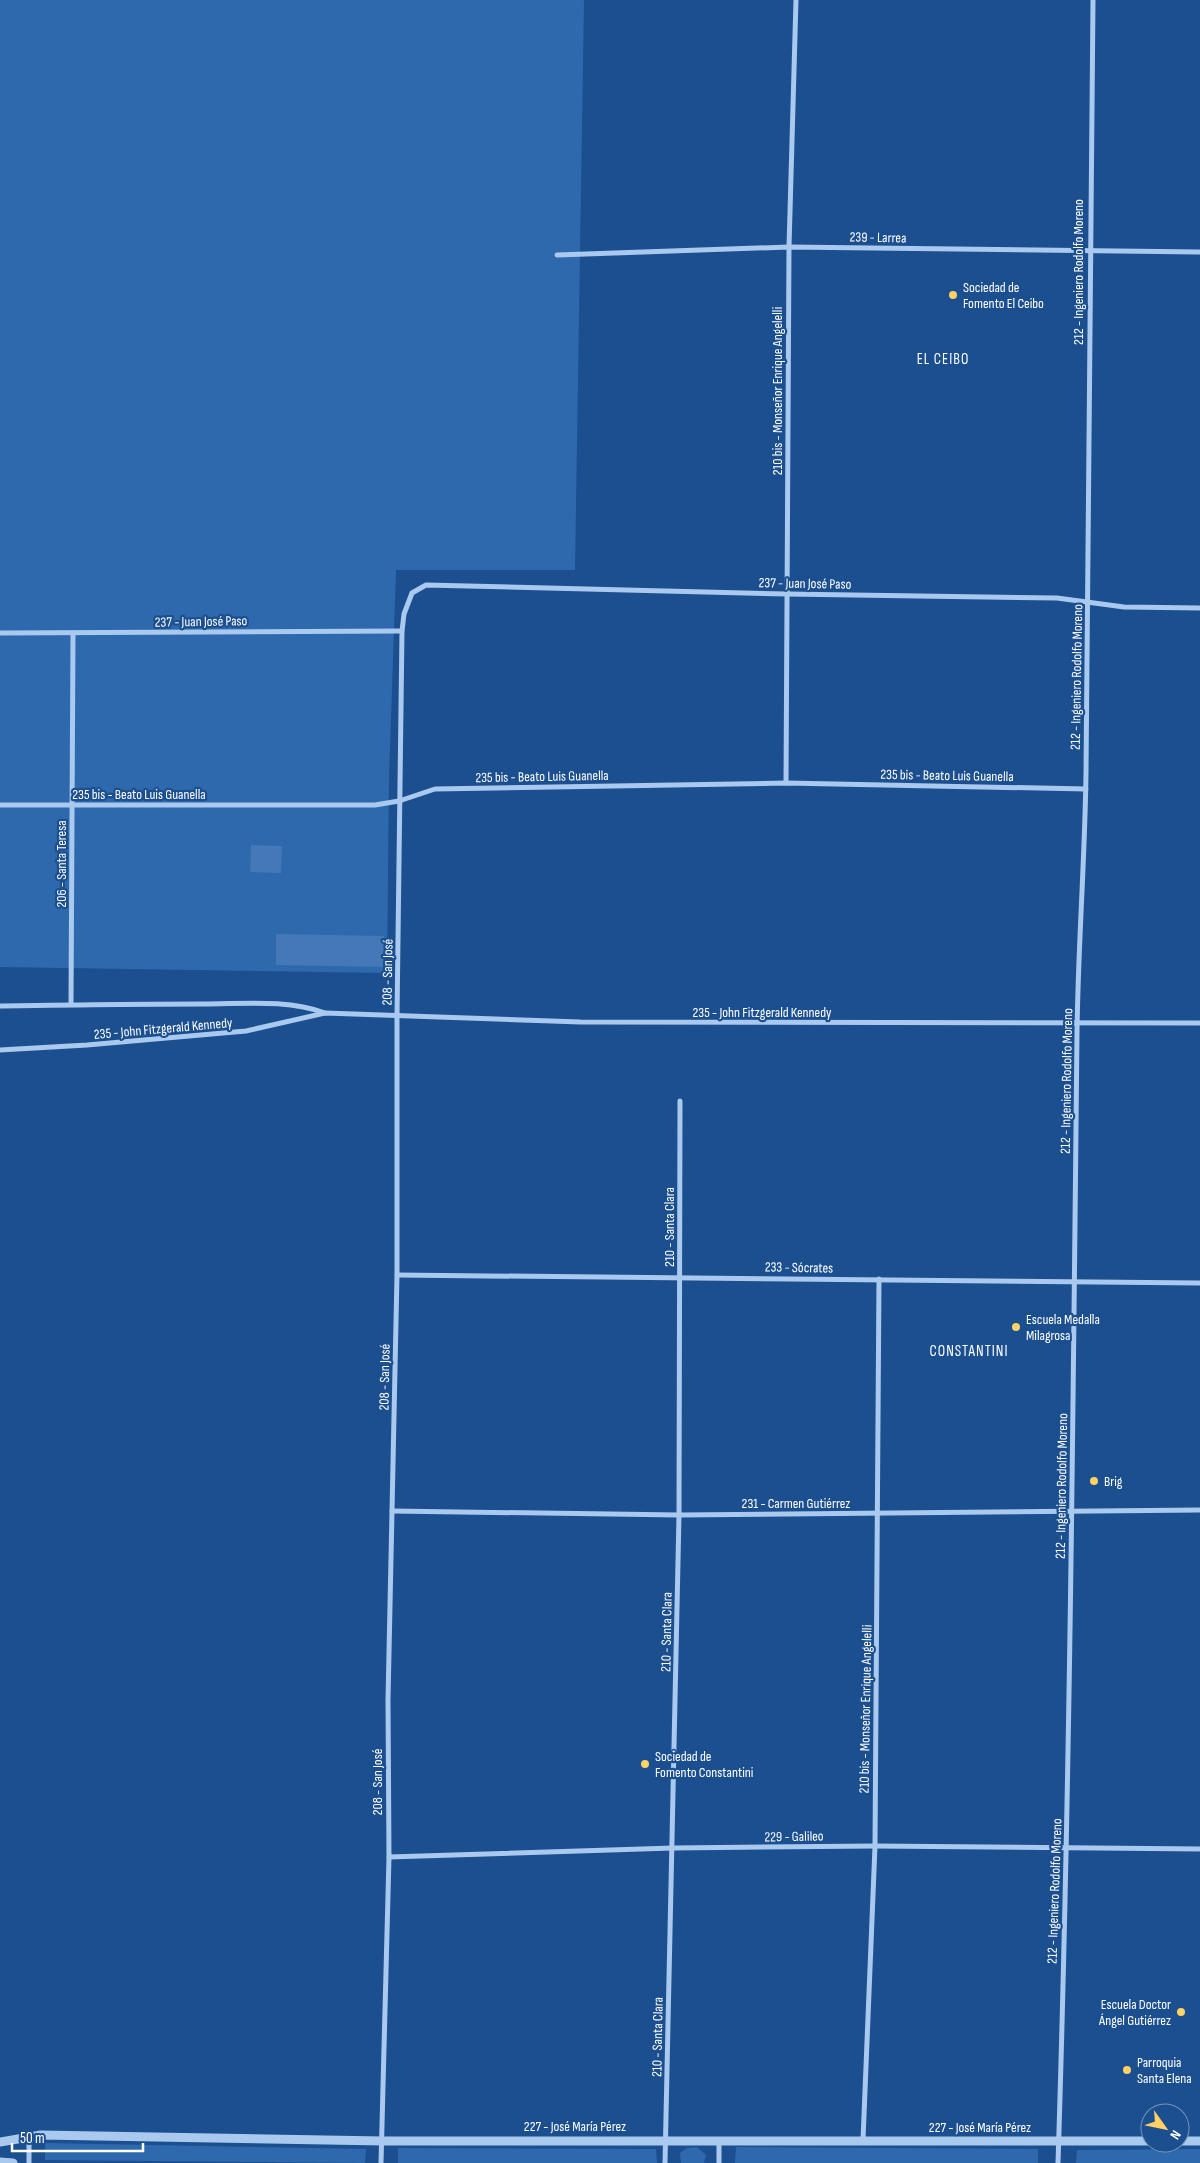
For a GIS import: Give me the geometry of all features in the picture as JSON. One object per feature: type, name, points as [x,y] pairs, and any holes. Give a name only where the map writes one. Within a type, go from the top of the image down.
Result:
[{"type":"street","name":"210 bis - Monseñor Enrique Angelelli","points":[[786,783],[789,247],[796,0]]},
{"type":"street","name":"212 - Ingeniero Rodolfo Moreno","points":[[1058,2163],[1067,1848],[1077,1024],[1086,789],[1089,250],[1093,0]]},
{"type":"street","name":"239 - Larrea","points":[[557,255],[789,247],[1200,252]]},
{"type":"street","name":"237 - Juan José Paso","points":[[412,592],[426,585],[787,594],[1057,598],[1124,607],[1200,608]]},
{"type":"street","name":"208 - San José","points":[[381,2163],[389,1857],[388,1700],[398,1275],[398,1016],[402,631],[404,614],[412,592]]},
{"type":"street","name":"237 - Juan José Paso","points":[[0,633],[402,631]]},
{"type":"street","name":"206 - Santa Teresa","points":[[72,1004],[73,634]]},
{"type":"street","name":"235 bis - Beato Luis Guanella","points":[[0,805],[375,804],[400,801],[435,790],[786,783],[1086,789]]},
{"type":"street","name":"235 - John Fitzgerald Kennedy","points":[[0,1006],[268,1004],[309,1007],[325,1013]]},
{"type":"street","name":"235 - John Fitzgerald Kennedy","points":[[0,1050],[246,1032],[325,1013],[590,1022],[1200,1023]]},
{"type":"street","name":"210 - Santa Clara","points":[[665,2163],[679,1514],[680,1101]]},
{"type":"street","name":"233 - Sócrates","points":[[398,1275],[680,1276],[1200,1283]]},
{"type":"street","name":"210 bis - Monseñor Enrique Angelelli","points":[[863,2140],[874,1846],[878,1514],[878,1279]]},
{"type":"street","name":"231 - Carmen Gutiérrez","points":[[392,1511],[878,1514],[1200,1510]]},
{"type":"street","name":"229 - Galileo","points":[[389,1857],[673,1848],[874,1846],[1200,1849]]},
{"type":"street","name":"227 - José María Pérez","points":[[0,2142],[41,2135],[383,2141],[666,2139],[1140,2141]]},
{"type":"street","points":[[29,2137],[29,2163]]},
{"type":"street","points":[[719,2140],[719,2163]]},
{"type":"street","points":[[0,2162],[13,2163]]},
{"type":"shaded area","points":[[0,0],[584,0],[575,570],[396,570],[389,778],[387,973],[0,967]]},
{"type":"shaded area","points":[[45,2143],[366,2149],[365,2163],[45,2160]]},
{"type":"shaded area","points":[[697,2147],[706,2155],[704,2163],[681,2163],[680,2153],[687,2148]]},
{"type":"shaded area","points":[[736,2147],[1038,2149],[1038,2163],[735,2163]]},
{"type":"shaded area","points":[[398,2148],[656,2149],[657,2163],[398,2163]]},
{"type":"shaded area","points":[[1140,2149],[1140,2153],[1190,2153],[1190,2149],[1200,2149],[1200,2163],[1076,2163],[1077,2150]]},
{"type":"building","points":[[251,845],[282,846],[281,873],[250,872]]},
{"type":"building","points":[[276,934],[384,936],[383,967],[276,965]]},
{"type":"place","name":"Sociedad de Fomento El Ceibo","points":[[953,295]]},
{"type":"place","name":"Escuela Medalla Milagrosa","points":[[1016,1327]]},
{"type":"place","name":"Brig","points":[[1094,1481]]},
{"type":"place","name":"Sociedad de Fomento Constantini","points":[[645,1764]]},
{"type":"place","name":"Escuela Doctor Ángel Gutiérrez","points":[[1181,2012]]},
{"type":"place","name":"Parroquia Santa Elena","points":[[1127,2070]]},
{"type":"district","name":"EL CEIBO","points":[[943,359]]},
{"type":"district","name":"CONSTANTINI","points":[[969,1351]]}]
